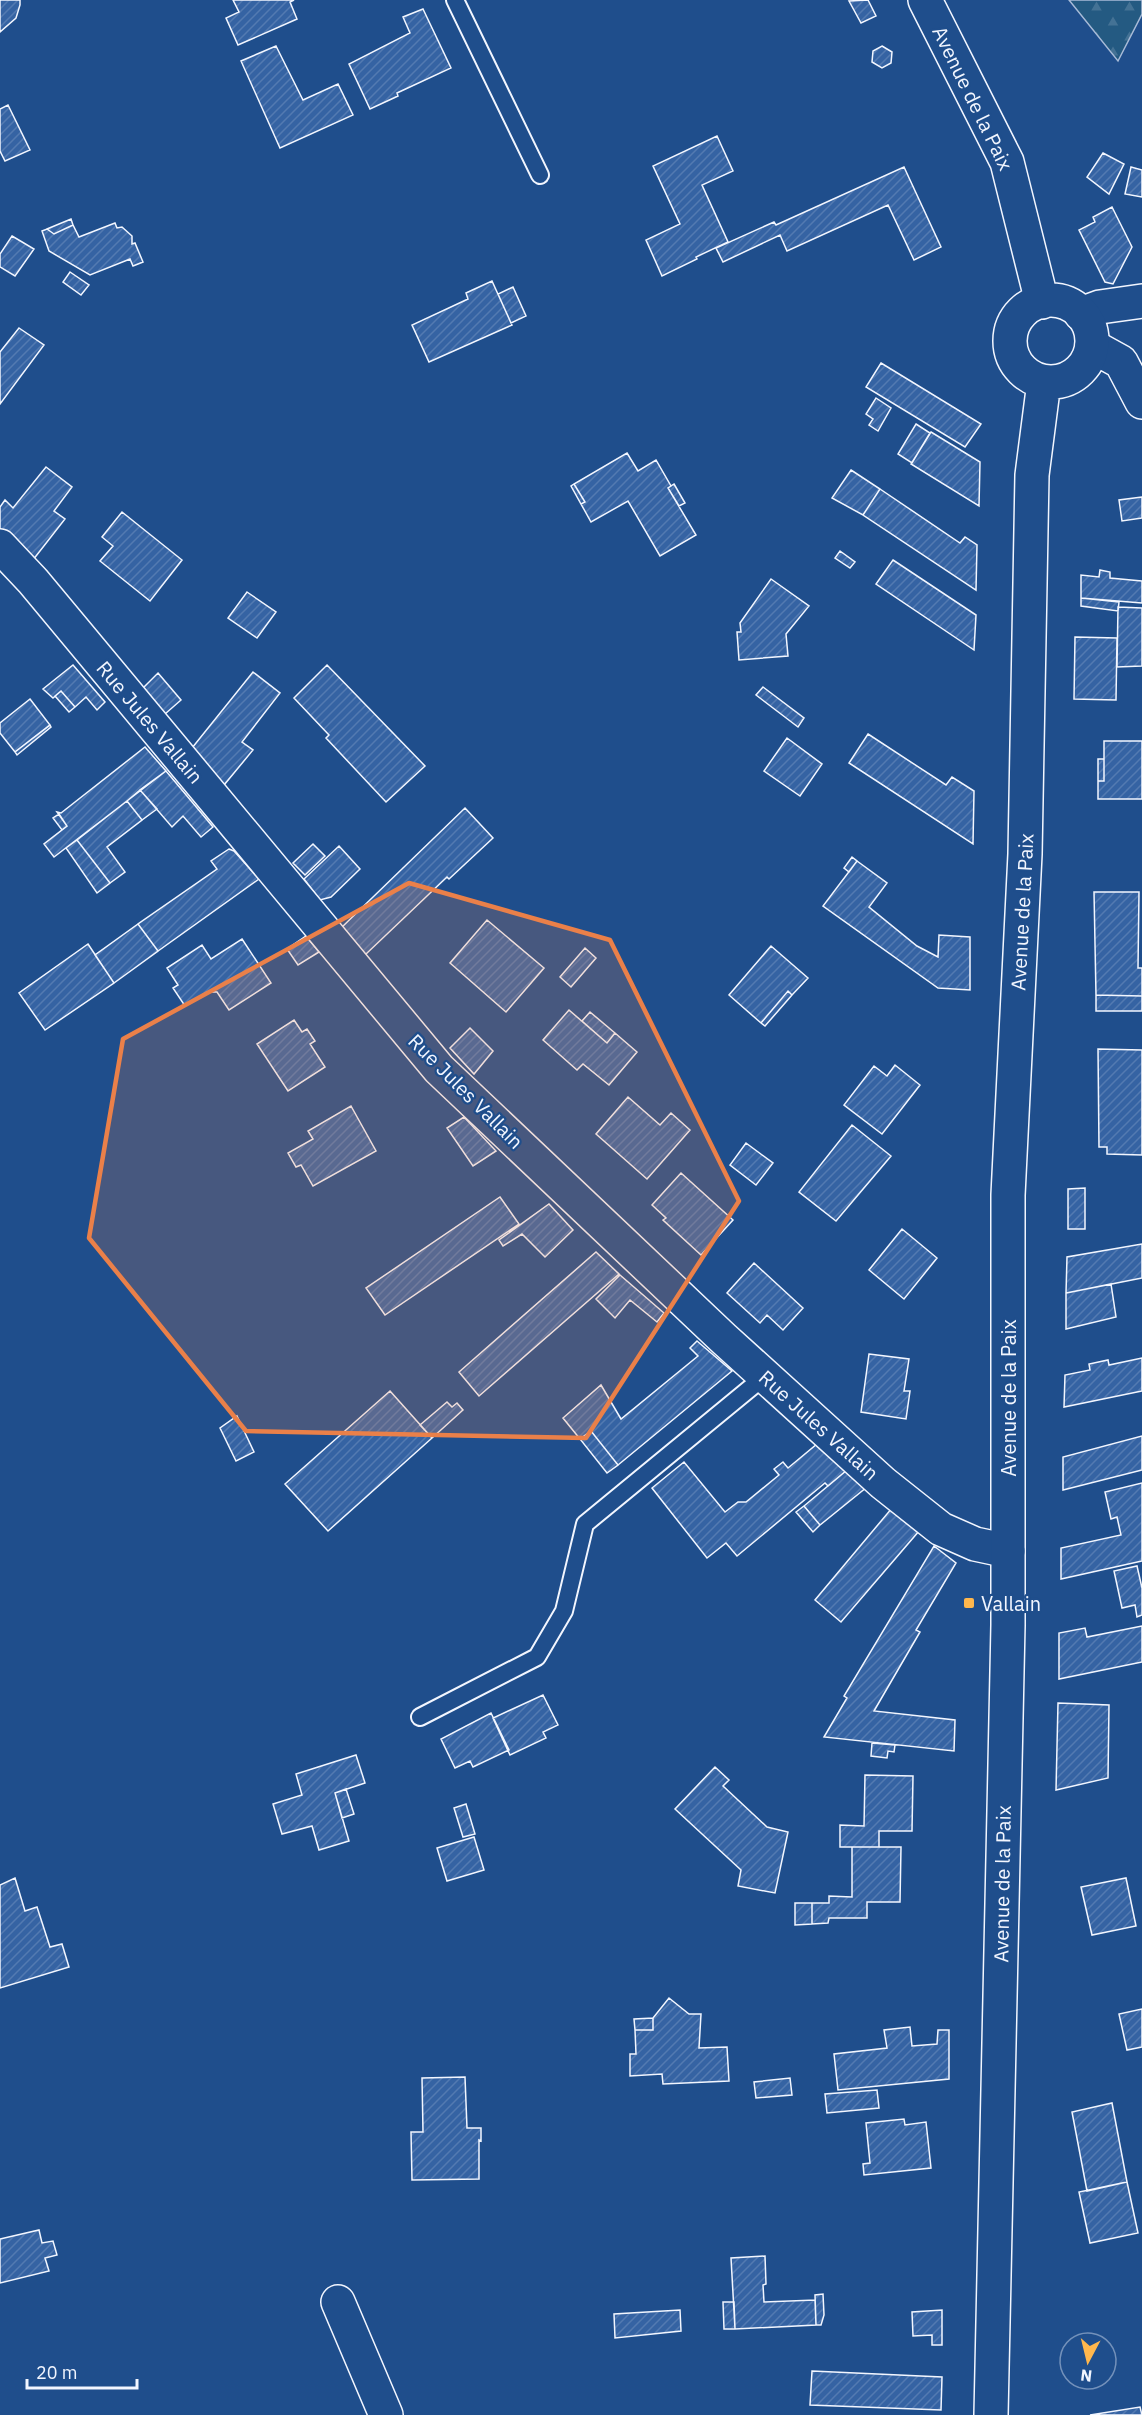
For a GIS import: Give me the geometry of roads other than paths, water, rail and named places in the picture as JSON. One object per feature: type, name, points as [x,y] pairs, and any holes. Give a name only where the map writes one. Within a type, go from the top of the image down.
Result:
[{"type":"main road","name":"Avenue de la Paix","points":[[925,0],[1007,162],[1042,302]]},
{"type":"main road","points":[[1081,314],[1100,307],[1142,301]]},
{"type":"main road","points":[[1042,302],[1064,302],[1081,314],[1091,332],[1092,346],[1088,359],[1070,378],[1057,382],[1044,382],[1031,378],[1021,370],[1010,346],[1015,320],[1024,310],[1042,302]]},
{"type":"main road","points":[[1092,346],[1121,362],[1142,402]]},
{"type":"main road","name":"Avenue de la Paix","points":[[991,2415],[1008,1551],[1008,1194],[1025,854],[1032,475],[1044,382]]},
{"type":"main road","name":"Rue Jules Vallain","points":[[0,546],[33,581],[439,1069],[765,1376],[883,1483],[941,1528],[975,1544],[1008,1551]]},
{"type":"main road","points":[[338,2302],[386,2415]]},
{"type":"lane","points":[[455,0],[540,175]]},
{"type":"lane","points":[[420,1717],[537,1657],[564,1611],[585,1524],[765,1376]]},
{"type":"place","name":"Vallain","points":[[969,1603]]}]
